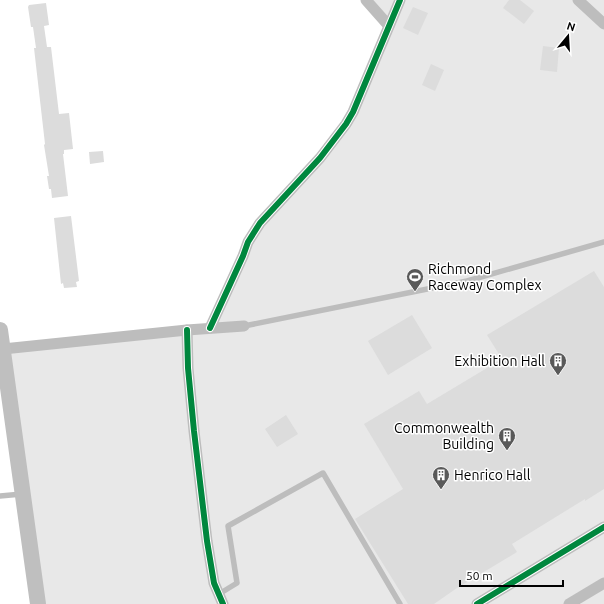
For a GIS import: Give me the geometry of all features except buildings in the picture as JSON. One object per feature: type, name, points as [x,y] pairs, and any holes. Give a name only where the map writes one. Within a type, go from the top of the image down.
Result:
[{"type":"main road","points":[[0,330],[4,391],[23,494],[38,604]]},
{"type":"street","points":[[366,0],[389,26]]},
{"type":"street","points":[[210,328],[248,242],[260,224],[320,158],[350,118],[400,0]]},
{"type":"street","points":[[578,0],[604,24]]},
{"type":"street","points":[[2,350],[187,330],[244,326]]},
{"type":"street","points":[[187,330],[188,368],[195,439],[214,583],[221,599]]},
{"type":"street","points":[[477,604],[604,527]]},
{"type":"street","points":[[569,604],[604,583]]},
{"type":"lane","points":[[244,326],[467,281],[604,242]]},
{"type":"lane","points":[[221,599],[237,583],[228,526],[323,473],[400,604]]},
{"type":"lane","points":[[0,496],[23,494]]},
{"type":"shaded area","name":"Richmond Raceway Complex","points":[[366,0],[604,0],[604,604],[38,604],[3,349],[210,328],[248,242],[346,124],[389,27]]},
{"type":"cycle path","points":[[210,328],[248,242],[260,223],[320,158],[346,124],[353,112],[400,0]]},
{"type":"cycle path","points":[[187,330],[188,368],[207,541],[214,583],[223,604]]},
{"type":"cycle path","points":[[477,604],[604,527]]},
{"type":"place","name":"Richmond Raceway Complex","points":[[415,292]]},
{"type":"place","name":"Exhibition Hall","points":[[558,376]]},
{"type":"place","name":"Commonwealth Building","points":[[507,451]]},
{"type":"place","name":"Henrico Hall","points":[[441,490]]}]
